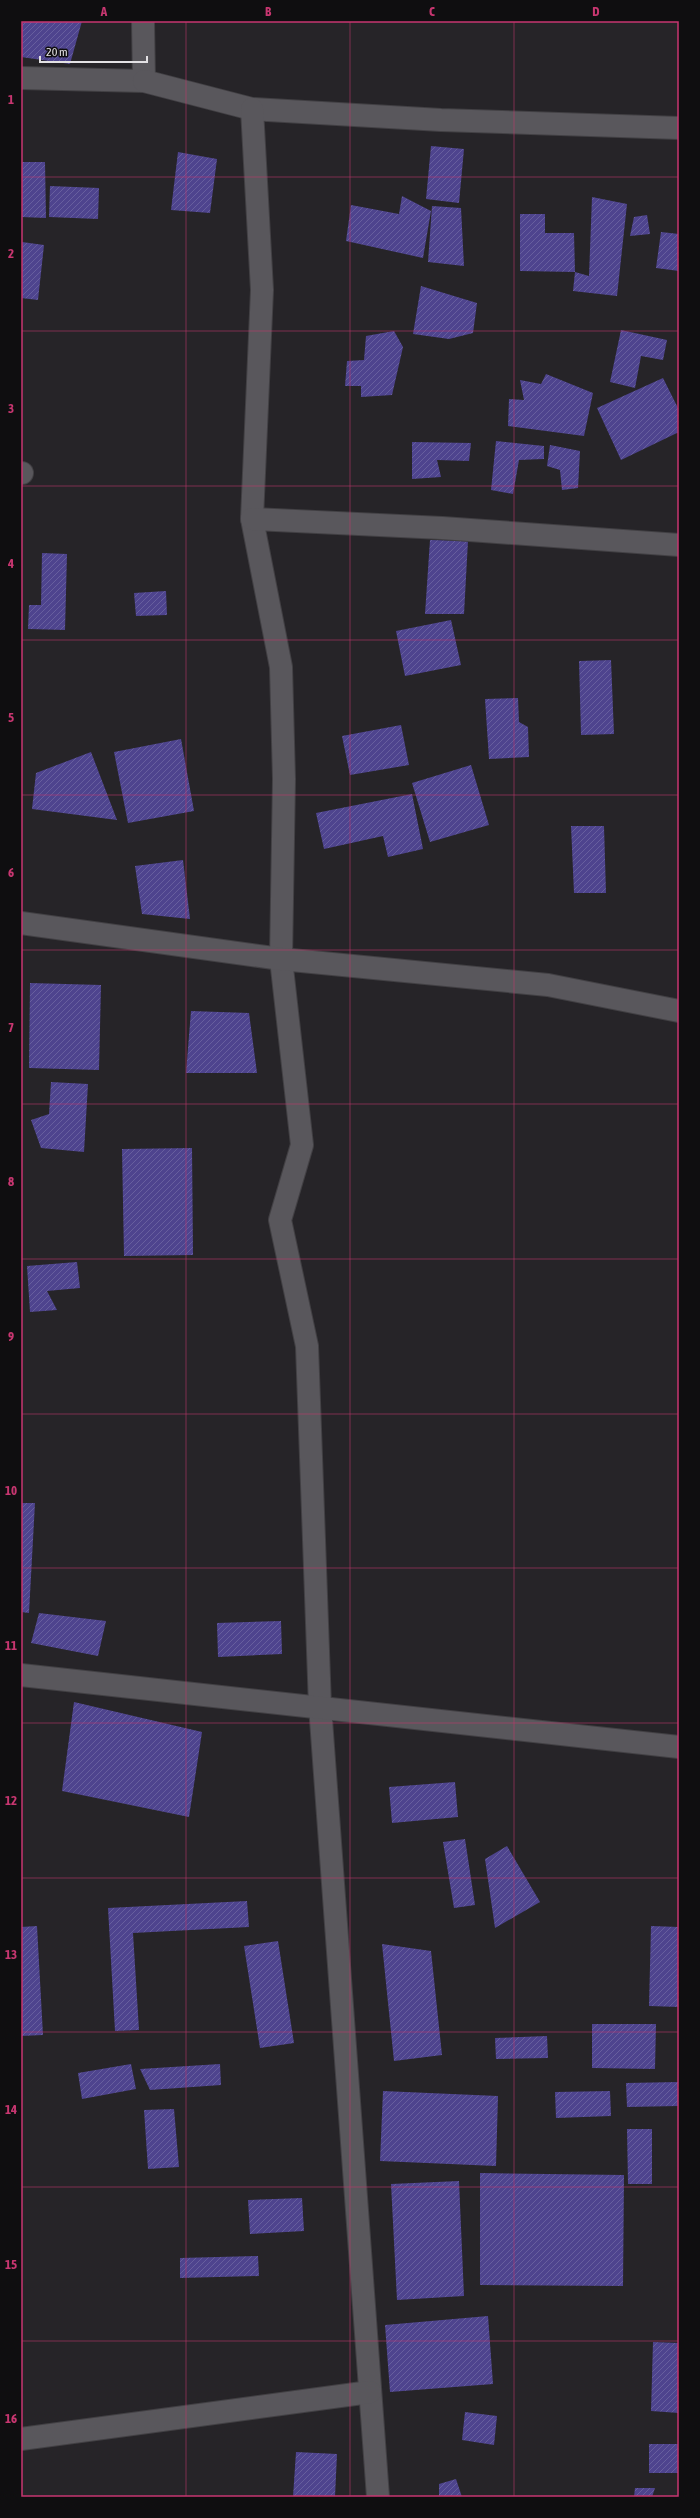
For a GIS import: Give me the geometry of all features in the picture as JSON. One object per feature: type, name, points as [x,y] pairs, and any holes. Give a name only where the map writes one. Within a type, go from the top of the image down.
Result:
[{"type":"street","points":[[143,21],[144,81]]},
{"type":"street","points":[[21,78],[144,81],[252,109],[441,120],[679,128]]},
{"type":"street","points":[[252,109],[262,290],[252,519],[281,667],[284,779],[281,959],[302,1145],[280,1220],[307,1346],[320,1706],[378,2497]]},
{"type":"street","points":[[252,519],[442,528],[679,545]]},
{"type":"street","points":[[21,923],[281,959],[548,985],[679,1011]]},
{"type":"street","points":[[21,1675],[320,1706],[679,1748]]},
{"type":"street","points":[[21,2439],[370,2392]]},
{"type":"building","points":[[21,21],[82,21],[70,64],[21,57]]},
{"type":"building","points":[[431,146],[464,149],[459,203],[426,199]]},
{"type":"building","points":[[178,152],[217,159],[210,213],[171,210]]},
{"type":"building","points":[[21,162],[45,162],[46,218],[21,217]]},
{"type":"building","points":[[50,186],[99,188],[98,219],[49,217]]},
{"type":"building","points":[[402,196],[431,211],[423,258],[346,241],[351,205],[399,214]]},
{"type":"building","points":[[592,197],[627,204],[617,296],[573,291],[575,272],[589,276]]},
{"type":"building","points":[[432,206],[461,208],[464,266],[428,262]]},
{"type":"building","points":[[520,214],[545,214],[545,233],[574,233],[575,272],[520,271]]},
{"type":"building","points":[[647,215],[650,234],[630,236],[634,217]]},
{"type":"building","points":[[661,232],[679,234],[679,271],[656,268]]},
{"type":"building","points":[[22,242],[44,245],[38,300],[21,298]]},
{"type":"building","points":[[421,286],[477,303],[473,333],[449,339],[413,334]]},
{"type":"building","points":[[621,330],[667,340],[663,360],[641,356],[635,388],[610,382]]},
{"type":"building","points":[[394,331],[403,347],[392,395],[361,397],[361,386],[345,386],[347,361],[364,360],[366,336]]},
{"type":"building","points":[[546,374],[593,393],[584,436],[508,426],[509,399],[524,400],[520,380],[541,384]]},
{"type":"building","points":[[663,378],[679,410],[679,432],[621,460],[597,408]]},
{"type":"building","points":[[496,441],[544,446],[544,459],[519,460],[513,494],[491,490]]},
{"type":"building","points":[[412,442],[471,443],[469,461],[437,460],[441,477],[412,479]]},
{"type":"building","points":[[550,445],[580,451],[578,488],[562,490],[560,470],[547,466]]},
{"type":"building","points":[[430,540],[468,541],[464,614],[425,614]]},
{"type":"building","points":[[42,553],[67,554],[65,630],[28,629],[29,605],[41,605]]},
{"type":"building","points":[[166,591],[167,615],[136,616],[134,593]]},
{"type":"building","points":[[451,620],[461,665],[405,676],[396,631]]},
{"type":"building","points":[[611,660],[614,734],[581,735],[579,661]]},
{"type":"building","points":[[518,698],[519,722],[528,727],[529,757],[489,759],[485,699]]},
{"type":"building","points":[[401,725],[409,765],[350,775],[342,736]]},
{"type":"building","points":[[181,739],[194,811],[128,823],[114,752]]},
{"type":"building","points":[[91,752],[117,820],[32,809],[36,773]]},
{"type":"building","points":[[471,765],[489,825],[430,842],[412,783]]},
{"type":"building","points":[[412,794],[423,849],[388,857],[383,836],[324,849],[316,813]]},
{"type":"building","points":[[571,826],[604,826],[606,893],[574,893]]},
{"type":"building","points":[[183,860],[190,919],[142,914],[135,866]]},
{"type":"building","points":[[30,983],[101,985],[99,1070],[29,1068]]},
{"type":"building","points":[[191,1011],[249,1013],[257,1073],[186,1073]]},
{"type":"building","points":[[51,1082],[88,1084],[84,1152],[41,1148],[31,1120],[49,1114]]},
{"type":"building","points":[[192,1148],[193,1255],[124,1256],[122,1149]]},
{"type":"building","points":[[77,1262],[80,1288],[47,1291],[57,1310],[30,1312],[27,1266]]},
{"type":"building","points":[[21,1503],[35,1503],[29,1613],[21,1612]]},
{"type":"building","points":[[39,1613],[106,1621],[98,1656],[31,1643]]},
{"type":"building","points":[[281,1621],[282,1654],[218,1657],[217,1623]]},
{"type":"building","points":[[74,1702],[202,1732],[189,1817],[62,1791]]},
{"type":"building","points":[[455,1782],[458,1817],[392,1823],[389,1787]]},
{"type":"building","points":[[465,1839],[475,1905],[454,1908],[443,1842]]},
{"type":"building","points":[[507,1846],[540,1902],[495,1928],[485,1859]]},
{"type":"building","points":[[247,1901],[249,1927],[133,1933],[139,2030],[115,2031],[108,1908]]},
{"type":"building","points":[[37,1926],[43,2035],[21,2036],[21,1927]]},
{"type":"building","points":[[651,1926],[679,1927],[679,2007],[649,2006]]},
{"type":"building","points":[[278,1941],[294,2043],[260,2048],[244,1946]]},
{"type":"building","points":[[382,1944],[431,1951],[442,2055],[394,2061]]},
{"type":"building","points":[[592,2024],[656,2024],[655,2069],[592,2068]]},
{"type":"building","points":[[547,2036],[548,2058],[496,2059],[495,2038]]},
{"type":"building","points":[[131,2064],[136,2089],[82,2099],[78,2073]]},
{"type":"building","points":[[220,2064],[221,2085],[150,2090],[140,2069]]},
{"type":"building","points":[[679,2082],[679,2106],[627,2107],[626,2083]]},
{"type":"building","points":[[383,2091],[498,2096],[496,2166],[380,2161]]},
{"type":"building","points":[[610,2091],[611,2116],[556,2118],[555,2092]]},
{"type":"building","points":[[174,2109],[179,2167],[148,2169],[144,2110]]},
{"type":"building","points":[[627,2129],[652,2129],[652,2184],[628,2184]]},
{"type":"building","points":[[480,2173],[624,2175],[623,2286],[480,2285]]},
{"type":"building","points":[[459,2181],[464,2296],[397,2300],[391,2184]]},
{"type":"building","points":[[302,2198],[304,2231],[250,2234],[248,2200]]},
{"type":"building","points":[[258,2256],[259,2276],[180,2278],[180,2258]]},
{"type":"building","points":[[488,2316],[493,2384],[390,2392],[385,2325]]},
{"type":"building","points":[[653,2342],[679,2343],[679,2413],[651,2411]]},
{"type":"building","points":[[465,2412],[497,2416],[494,2445],[462,2440]]},
{"type":"building","points":[[649,2444],[679,2444],[679,2473],[649,2473]]},
{"type":"building","points":[[296,2452],[337,2454],[335,2497],[293,2497]]},
{"type":"building","points":[[456,2479],[462,2497],[439,2497],[439,2484]]},
{"type":"building","points":[[635,2488],[655,2488],[652,2497],[634,2497]]}]
